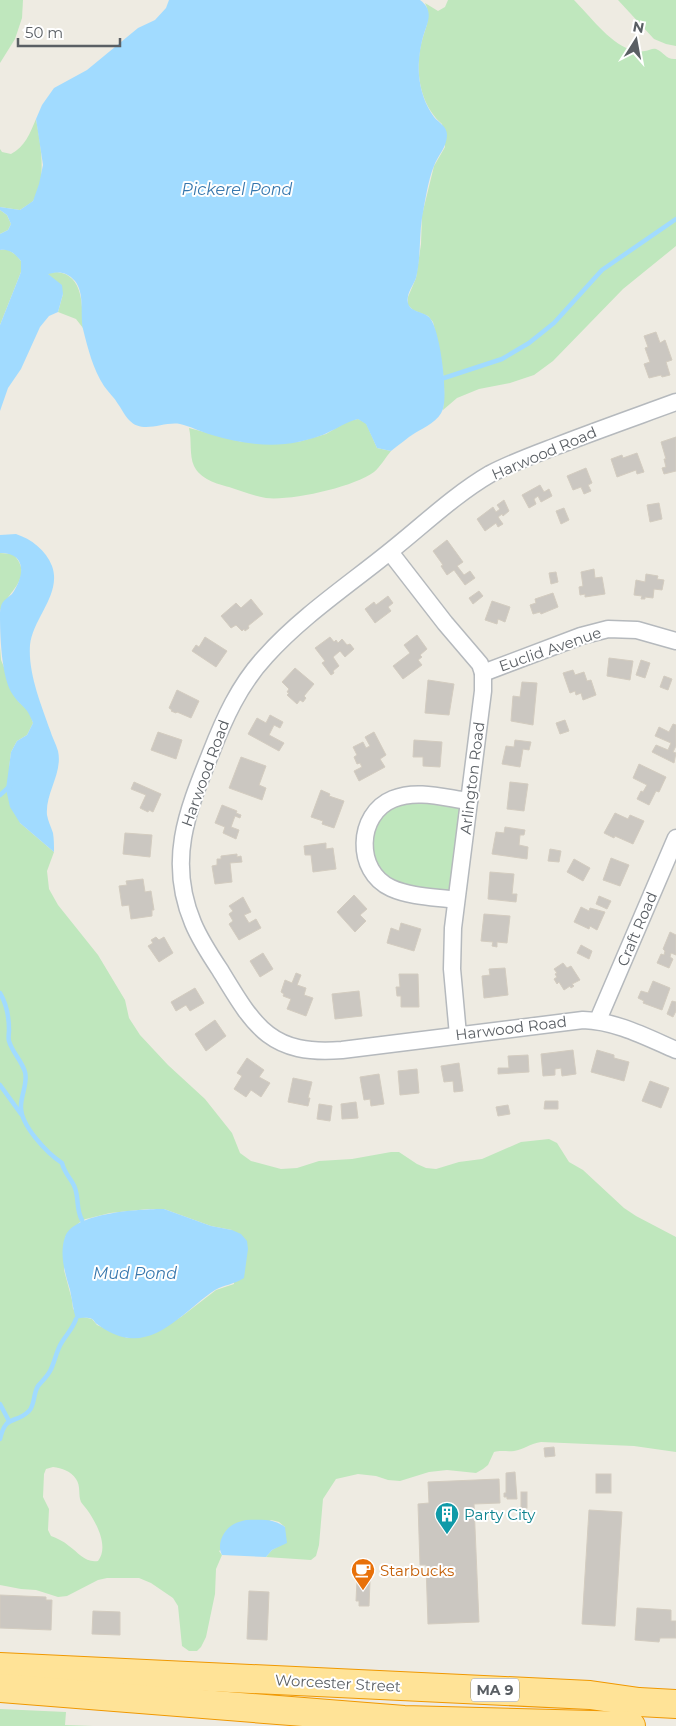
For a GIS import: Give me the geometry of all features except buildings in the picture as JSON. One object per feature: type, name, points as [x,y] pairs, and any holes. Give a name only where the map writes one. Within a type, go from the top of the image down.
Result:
[{"type":"highway","name":"Worcester Street","points":[[0,1667],[590,1695],[639,1702],[676,1704]]},
{"type":"highway","name":"Worcester Street","points":[[0,1688],[412,1720],[631,1726]]},
{"type":"highway","points":[[588,1725],[590,1695]]},
{"type":"street","name":"Harwood Road","points":[[676,402],[593,431],[497,471],[472,486],[281,640],[255,668],[235,698],[215,742],[186,819],[181,853],[183,890],[193,924],[251,1019],[276,1042],[292,1048],[325,1052],[567,1021],[598,1020],[615,1024],[676,1050]]},
{"type":"street","points":[[390,552],[445,624],[474,657],[483,672]]},
{"type":"street","name":"Euclid Avenue","points":[[483,672],[581,636],[608,629],[638,630],[676,642]]},
{"type":"street","name":"Arlington Road","points":[[458,1035],[452,970],[456,900],[483,692],[483,672]]},
{"type":"street","points":[[456,900],[401,891],[382,883],[370,867],[366,856],[365,832],[368,821],[374,813],[391,799],[422,794],[469,801]]},
{"type":"street","name":"Craft Road","points":[[598,1020],[676,838]]},
{"type":"green space","points":[[0,0],[23,0],[22,18],[15,39],[0,63]]},
{"type":"green space","points":[[448,0],[574,0],[600,28],[622,46],[639,51],[656,49],[667,57],[676,59],[676,246],[623,289],[553,361],[534,375],[510,383],[479,389],[457,398],[443,410],[443,377],[433,322],[428,316],[413,310],[408,305],[408,297],[416,278],[421,244],[422,215],[434,166],[445,147],[442,124],[428,106],[420,84],[420,48],[428,16],[425,3],[438,11],[445,7]]},
{"type":"green space","points":[[618,0],[676,0],[676,46],[654,39]]},
{"type":"green space","points":[[36,119],[42,161],[38,192],[33,201],[20,210],[0,207],[0,149],[2,152],[11,154],[20,148],[27,139]]},
{"type":"green space","points":[[0,210],[7,215],[11,224],[8,230],[0,234]]},
{"type":"green space","points":[[7,249],[21,261],[21,272],[0,325],[0,250]]},
{"type":"green space","points":[[57,272],[66,274],[77,285],[80,293],[83,328],[76,319],[58,312],[63,294],[47,273]]},
{"type":"green space","points":[[358,419],[366,423],[377,448],[391,451],[374,472],[365,478],[338,488],[306,495],[266,498],[209,480],[197,471],[192,462],[189,428],[242,442],[298,442],[326,434],[348,421]]},
{"type":"green space","points":[[0,553],[13,554],[22,570],[21,578],[0,612]]},
{"type":"green space","points":[[0,647],[1,660],[18,701],[29,711],[33,723],[27,735],[17,741],[11,752],[9,769],[20,823],[54,852],[47,871],[49,889],[58,905],[98,955],[125,1000],[129,1018],[140,1035],[168,1065],[205,1099],[232,1133],[240,1153],[251,1161],[281,1169],[297,1168],[319,1161],[352,1159],[399,1152],[417,1164],[426,1168],[436,1169],[459,1162],[482,1159],[521,1142],[549,1139],[557,1143],[569,1162],[583,1170],[624,1208],[676,1237],[676,1452],[634,1446],[541,1442],[517,1450],[494,1452],[488,1465],[476,1473],[447,1470],[429,1472],[400,1481],[358,1474],[336,1479],[323,1499],[319,1545],[316,1556],[311,1560],[266,1557],[279,1546],[285,1527],[279,1522],[271,1520],[219,1551],[222,1555],[216,1569],[215,1594],[206,1637],[197,1651],[189,1651],[182,1646],[178,1606],[173,1598],[151,1583],[139,1578],[107,1578],[98,1580],[67,1596],[58,1597],[36,1590],[0,1585]],"holes":[[[164,1209],[211,1226],[232,1230],[234,1284],[216,1290],[181,1317],[146,1336],[127,1338],[97,1325],[92,1319],[83,1317],[73,1309],[64,1270],[65,1237],[82,1220],[110,1213]],[[53,1467],[69,1472],[78,1482],[81,1502],[98,1529],[102,1542],[101,1555],[98,1561],[82,1557],[51,1536],[48,1530],[49,1509],[43,1497],[44,1474],[46,1469]]]},
{"type":"green space","points":[[391,799],[469,801],[456,900],[413,894],[370,867],[374,813]]},
{"type":"green space","points":[[0,1709],[66,1712],[65,1725],[93,1726],[0,1726]]},
{"type":"water","name":"Pickerel Pond","points":[[169,0],[420,0],[427,8],[429,17],[419,56],[420,80],[423,97],[434,117],[444,127],[447,135],[446,143],[434,166],[428,184],[421,225],[418,270],[409,293],[408,303],[414,310],[429,317],[437,333],[444,375],[444,401],[443,409],[435,420],[391,451],[377,448],[366,424],[358,419],[317,437],[277,445],[233,440],[180,424],[140,427],[129,420],[104,386],[97,373],[83,329],[81,298],[78,286],[69,276],[59,273],[48,274],[62,285],[63,294],[58,312],[49,316],[40,327],[21,369],[8,388],[0,411],[0,325],[21,272],[21,261],[12,252],[0,250],[0,234],[8,230],[11,224],[7,215],[0,210],[0,207],[20,210],[33,201],[43,165],[36,119],[42,105],[54,88],[87,70],[138,28],[155,20],[166,8]]},
{"type":"water","points":[[16,534],[32,542],[42,550],[52,566],[54,576],[50,596],[32,635],[30,656],[36,688],[58,751],[59,759],[47,807],[47,817],[53,833],[54,852],[20,823],[10,807],[6,789],[11,752],[17,741],[27,735],[33,723],[29,713],[16,699],[9,687],[2,656],[1,607],[16,587],[21,574],[21,567],[15,557],[0,553],[0,535]]},
{"type":"water","name":"Mud Pond","points":[[164,1209],[211,1226],[232,1230],[241,1234],[247,1241],[248,1249],[244,1278],[215,1290],[164,1329],[141,1338],[116,1335],[104,1329],[90,1318],[76,1319],[63,1257],[63,1243],[71,1229],[81,1222],[94,1217],[125,1211]]},
{"type":"water","points":[[246,1520],[266,1520],[280,1524],[285,1527],[287,1543],[272,1550],[266,1557],[222,1555],[220,1546],[224,1533],[230,1526]]},
{"type":"waterway","points":[[444,378],[502,359],[529,343],[554,323],[602,270],[676,219]]},
{"type":"waterway","points":[[0,795],[10,786]]},
{"type":"waterway","points":[[0,993],[8,1015],[9,1041],[25,1072],[26,1080],[21,1102],[25,1122],[49,1153],[62,1163],[75,1188],[82,1220]]},
{"type":"waterway","points":[[0,1085],[21,1114]]},
{"type":"waterway","points":[[0,1439],[2,1431],[8,1422],[24,1415],[31,1409],[36,1389],[52,1368],[60,1345],[76,1319]]},
{"type":"waterway","points":[[0,1404],[9,1421]]},
{"type":"place","name":"Party City","points":[[447,1535]]},
{"type":"place","name":"Starbucks","points":[[363,1591]]}]
